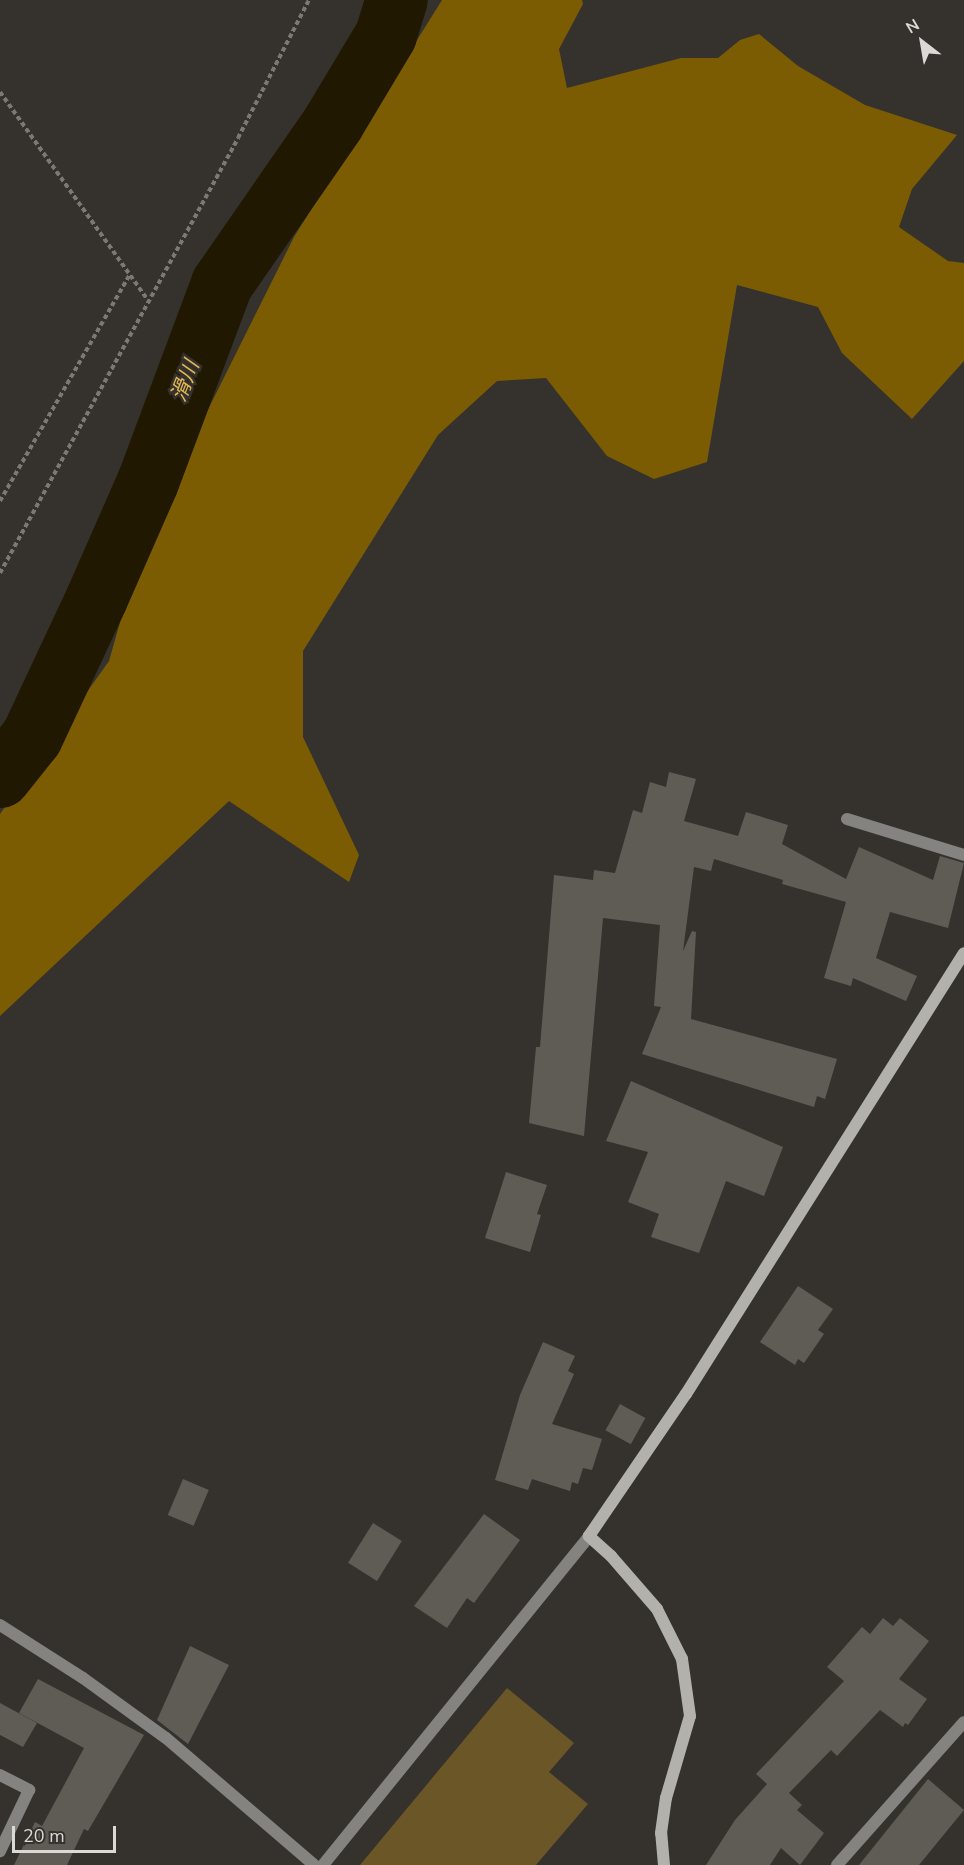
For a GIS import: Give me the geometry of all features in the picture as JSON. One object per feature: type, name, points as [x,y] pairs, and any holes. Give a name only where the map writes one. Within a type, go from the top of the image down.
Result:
[{"type":"street","points":[[847,819],[964,855]]},
{"type":"street","points":[[323,1865],[589,1536],[686,1394],[964,953]]},
{"type":"street","points":[[589,1536],[611,1556],[657,1609],[682,1659],[690,1716],[666,1798],[661,1833],[664,1865]]},
{"type":"street","points":[[2,1630],[83,1678],[166,1738],[314,1865]]},
{"type":"street","points":[[837,1865],[964,1722]]},
{"type":"street","points":[[0,1775],[29,1790],[0,1851]]},
{"type":"path","points":[[0,573],[275,70],[309,0]]},
{"type":"path","points":[[0,92],[148,300]]},
{"type":"path","points":[[0,501],[130,274]]},
{"type":"shaded area","points":[[442,0],[582,0],[583,4],[559,49],[567,88],[681,58],[718,58],[740,40],[759,34],[798,66],[865,105],[957,135],[912,189],[899,227],[948,261],[964,263],[964,361],[912,419],[842,353],[818,307],[737,285],[707,462],[654,479],[607,456],[546,378],[497,381],[438,435],[303,651],[303,737],[359,855],[349,882],[229,801],[0,1016],[0,814],[109,661],[144,538],[294,237]]},
{"type":"shaded area","points":[[507,1688],[574,1743],[549,1772],[588,1804],[536,1865],[360,1865]]},
{"type":"building","points":[[669,772],[696,779],[684,821],[738,836],[746,812],[788,825],[782,844],[846,879],[859,847],[933,880],[940,856],[964,863],[948,928],[890,912],[876,958],[917,976],[906,1001],[853,978],[851,986],[824,978],[846,902],[782,884],[783,880],[714,859],[711,871],[694,867],[683,951],[692,931],[696,932],[691,1019],[837,1059],[825,1099],[817,1096],[814,1107],[642,1054],[661,1007],[654,1006],[660,925],[603,918],[584,1136],[529,1123],[536,1047],[540,1047],[554,875],[593,880],[594,870],[615,873],[633,810],[642,813],[650,782],[666,787]]},
{"type":"building","points":[[631,1081],[783,1147],[764,1196],[726,1181],[699,1253],[651,1237],[659,1214],[628,1202],[648,1152],[606,1141]]},
{"type":"building","points":[[506,1172],[547,1185],[537,1214],[541,1215],[530,1252],[485,1238]]},
{"type":"building","points":[[798,1286],[833,1309],[818,1330],[824,1334],[804,1363],[798,1359],[795,1365],[760,1342]]},
{"type":"building","points":[[543,1342],[575,1356],[568,1371],[574,1374],[552,1424],[602,1439],[592,1470],[583,1468],[578,1484],[572,1482],[570,1491],[532,1479],[528,1490],[495,1480],[520,1395]]},
{"type":"building","points":[[620,1404],[645,1418],[631,1444],[605,1430]]},
{"type":"building","points":[[183,1479],[209,1490],[194,1526],[168,1515]]},
{"type":"building","points":[[484,1514],[520,1540],[474,1603],[467,1598],[447,1628],[414,1606]]},
{"type":"building","points":[[373,1523],[402,1541],[377,1581],[348,1563]]},
{"type":"building","points":[[883,1618],[893,1626],[900,1618],[929,1641],[899,1679],[927,1699],[908,1725],[905,1723],[903,1727],[880,1710],[837,1756],[831,1750],[789,1793],[802,1805],[797,1810],[824,1833],[800,1865],[781,1848],[770,1865],[706,1865],[735,1820],[767,1784],[756,1774],[844,1681],[827,1667],[862,1627],[870,1634]]},
{"type":"building","points":[[190,1646],[229,1665],[188,1744],[157,1720]]},
{"type":"building","points":[[38,1679],[144,1735],[88,1831],[84,1829],[67,1865],[14,1865],[35,1822],[42,1826],[84,1748],[19,1713]]},
{"type":"building","points":[[0,1703],[37,1723],[23,1747],[0,1735]]},
{"type":"building","points":[[928,1779],[964,1810],[919,1865],[859,1865]]},
{"type":"waterway","name":"滑川","points":[[0,777],[32,737],[97,598],[148,482],[222,284],[334,122],[386,35],[397,0]]}]
